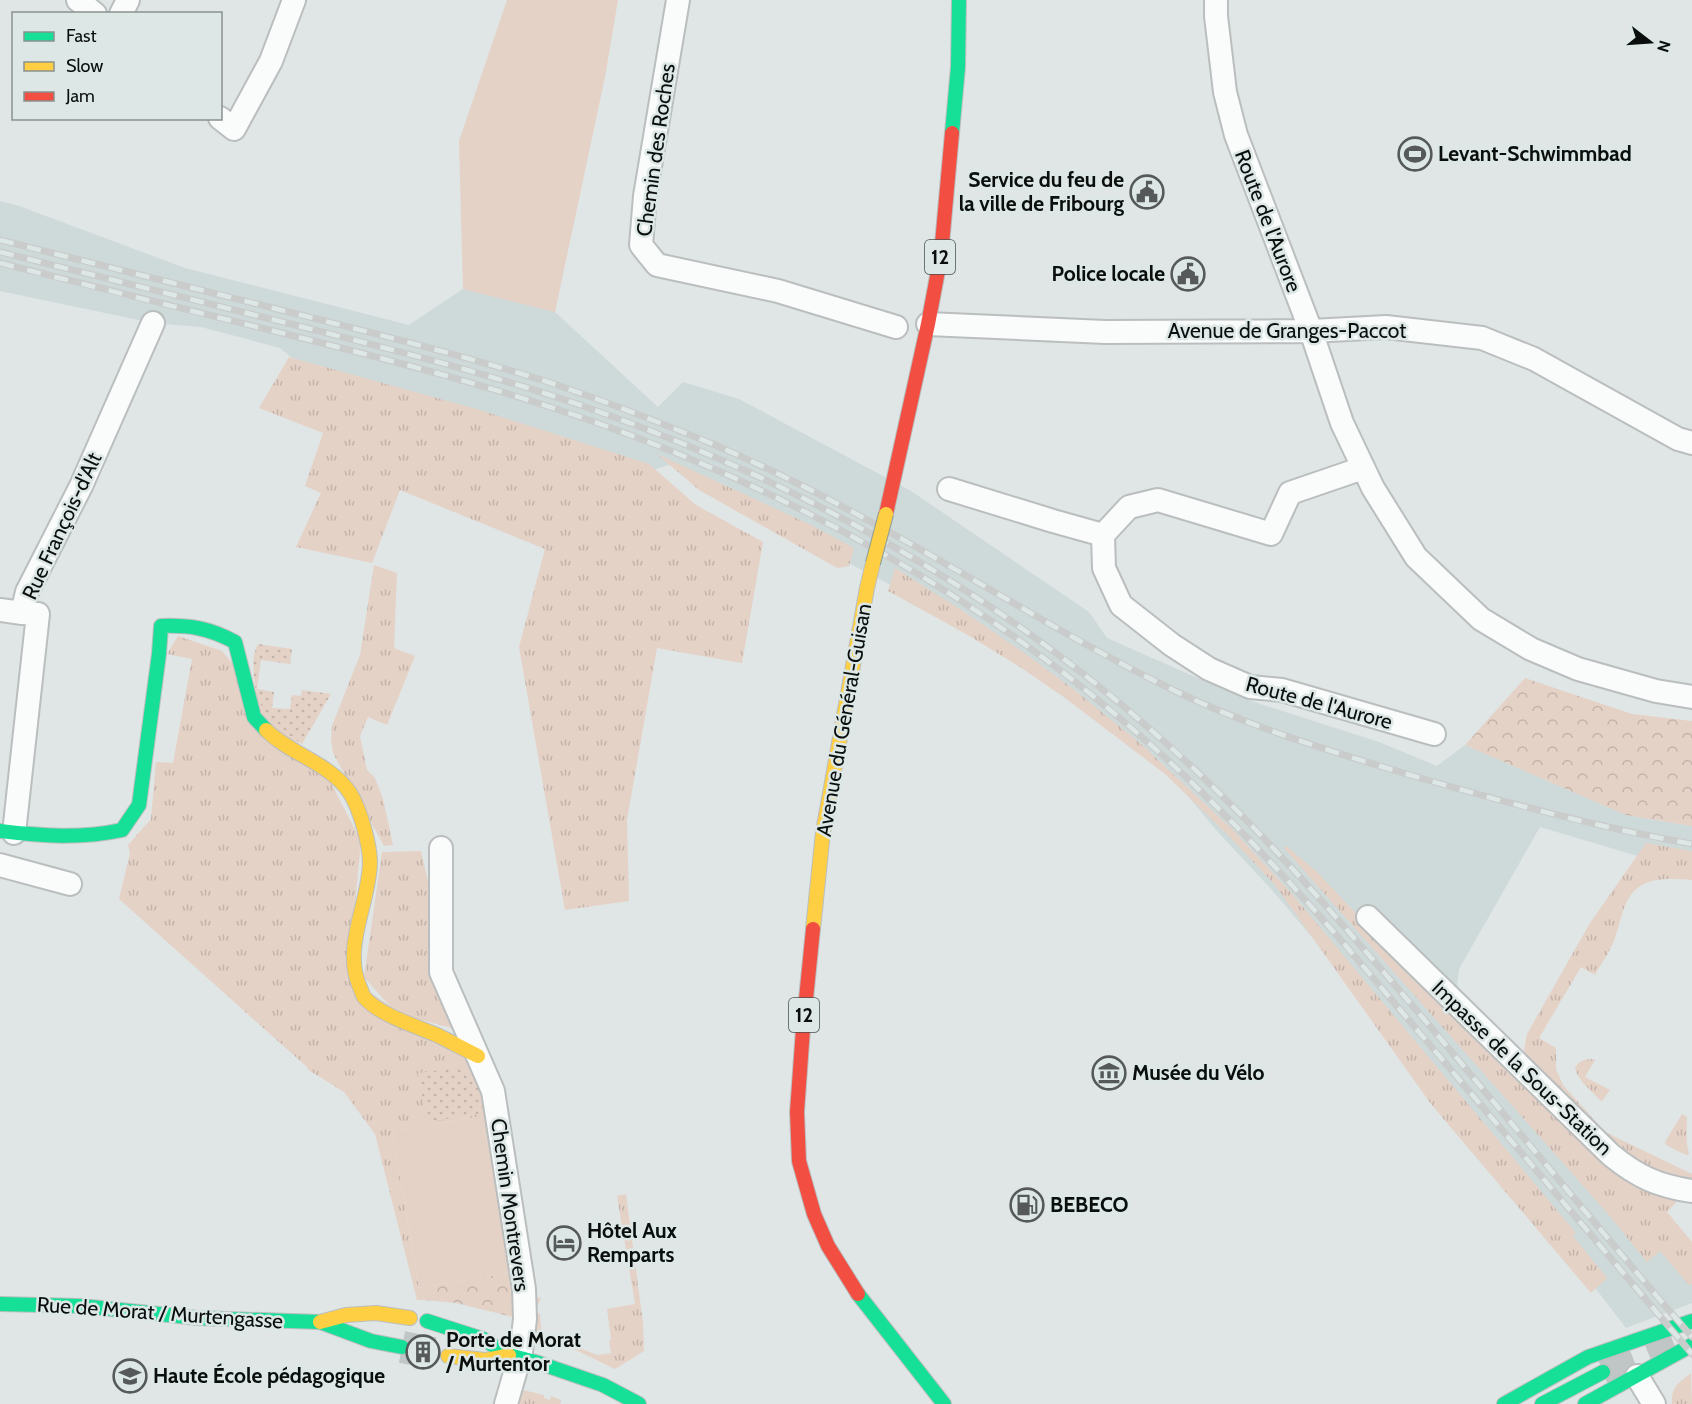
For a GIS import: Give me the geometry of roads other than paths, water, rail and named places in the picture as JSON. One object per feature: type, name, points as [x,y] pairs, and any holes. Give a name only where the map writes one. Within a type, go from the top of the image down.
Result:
[{"type":"main road","name":"Avenue du Général-Guisan","points":[[944,1404],[854,1289],[828,1246],[814,1214],[799,1161],[797,1112],[823,832],[867,588],[886,514],[941,255],[958,67],[959,0]]},
{"type":"main road","points":[[7,832],[33,835],[102,835],[122,830],[139,805],[162,626],[192,626],[216,632],[235,642],[254,717],[269,733],[289,748],[333,774],[350,794],[366,833],[370,862],[355,942],[355,975],[364,997],[386,1014],[478,1056]]},
{"type":"main road","name":"Rue de Morat / Murtengasse","points":[[0,1304],[81,1306],[187,1318],[320,1322]]},
{"type":"main road","points":[[320,1322],[346,1315],[376,1313],[410,1318]]},
{"type":"main road","points":[[427,1321],[483,1339],[514,1356],[603,1385],[639,1404]]},
{"type":"main road","points":[[1504,1404],[1588,1357],[1692,1321]]},
{"type":"main road","points":[[320,1322],[371,1341],[402,1347]]},
{"type":"main road","points":[[1585,1404],[1692,1345]]},
{"type":"main road","points":[[448,1356],[485,1360],[514,1356]]},
{"type":"main road","points":[[1542,1404],[1603,1372]]},
{"type":"street","points":[[78,0],[93,12]]},
{"type":"street","points":[[227,123],[271,61],[294,0]]},
{"type":"street","name":"Chemin des Roches","points":[[678,0],[645,196],[641,245],[657,265],[778,291],[896,327]]},
{"type":"street","name":"Route de l'Aurore","points":[[1216,0],[1225,92],[1236,135],[1311,332],[1342,423],[1373,488],[1416,557],[1481,619],[1531,649],[1578,669],[1656,691],[1692,697]]},
{"type":"street","name":"Rue François-d'Alt","points":[[7,832],[38,614],[22,613],[27,592],[81,486],[153,323]]},
{"type":"street","name":"Avenue de Granges-Paccot","points":[[928,324],[1106,332],[1311,332],[1386,327],[1482,338],[1534,359],[1678,439],[1692,443]]},
{"type":"street","points":[[949,489],[1104,535],[1129,507],[1158,500],[1271,534],[1290,493],[1363,468]]},
{"type":"street","name":"Route de l'Aurore","points":[[1104,535],[1104,568],[1121,605],[1172,645],[1209,669],[1250,687],[1282,690],[1434,734]]},
{"type":"street","points":[[0,610],[22,613]]},
{"type":"street","name":"Chemin Montrevers","points":[[441,848],[441,972],[493,1091],[524,1289],[525,1319],[514,1356],[506,1404]]},
{"type":"street","points":[[0,864],[70,884]]},
{"type":"street","name":"Impasse de la Sous-Station","points":[[1368,917],[1611,1155],[1630,1171],[1652,1181],[1692,1191]]},
{"type":"street","points":[[1637,1376],[1654,1404]]},
{"type":"tunnel","points":[[1603,1372],[1674,1344]]},
{"type":"tunnel","points":[[402,1347],[448,1356]]},
{"type":"railway","points":[[0,240],[409,343],[545,381],[588,396],[715,445],[814,491],[1120,663],[1229,715],[1319,747],[1480,795],[1585,822],[1692,844]]},
{"type":"railway","points":[[0,252],[413,355],[486,375],[594,410],[746,471],[893,546],[963,589],[1031,635],[1096,684],[1195,769],[1263,837],[1392,981],[1692,1337]]},
{"type":"railway","points":[[0,263],[406,365],[592,421],[743,482],[888,557],[958,599],[1025,645],[1090,694],[1152,746],[1252,843],[1346,946],[1692,1354]]},
{"type":"place","name":"Levant-Schwimmbad","points":[[1415,154]]},
{"type":"place","name":"Service du feu de la ville de Fribourg","points":[[1147,192]]},
{"type":"place","name":"Police locale","points":[[1188,274]]},
{"type":"place","name":"Musée du Vélo","points":[[1109,1073]]},
{"type":"place","name":"BEBECO","points":[[1027,1205]]},
{"type":"place","name":"Hôtel Aux Remparts","points":[[564,1243]]},
{"type":"place","name":"Porte de Morat / Murtentor","points":[[423,1352]]},
{"type":"place","name":"Haute École pédagogique","points":[[130,1376]]}]
